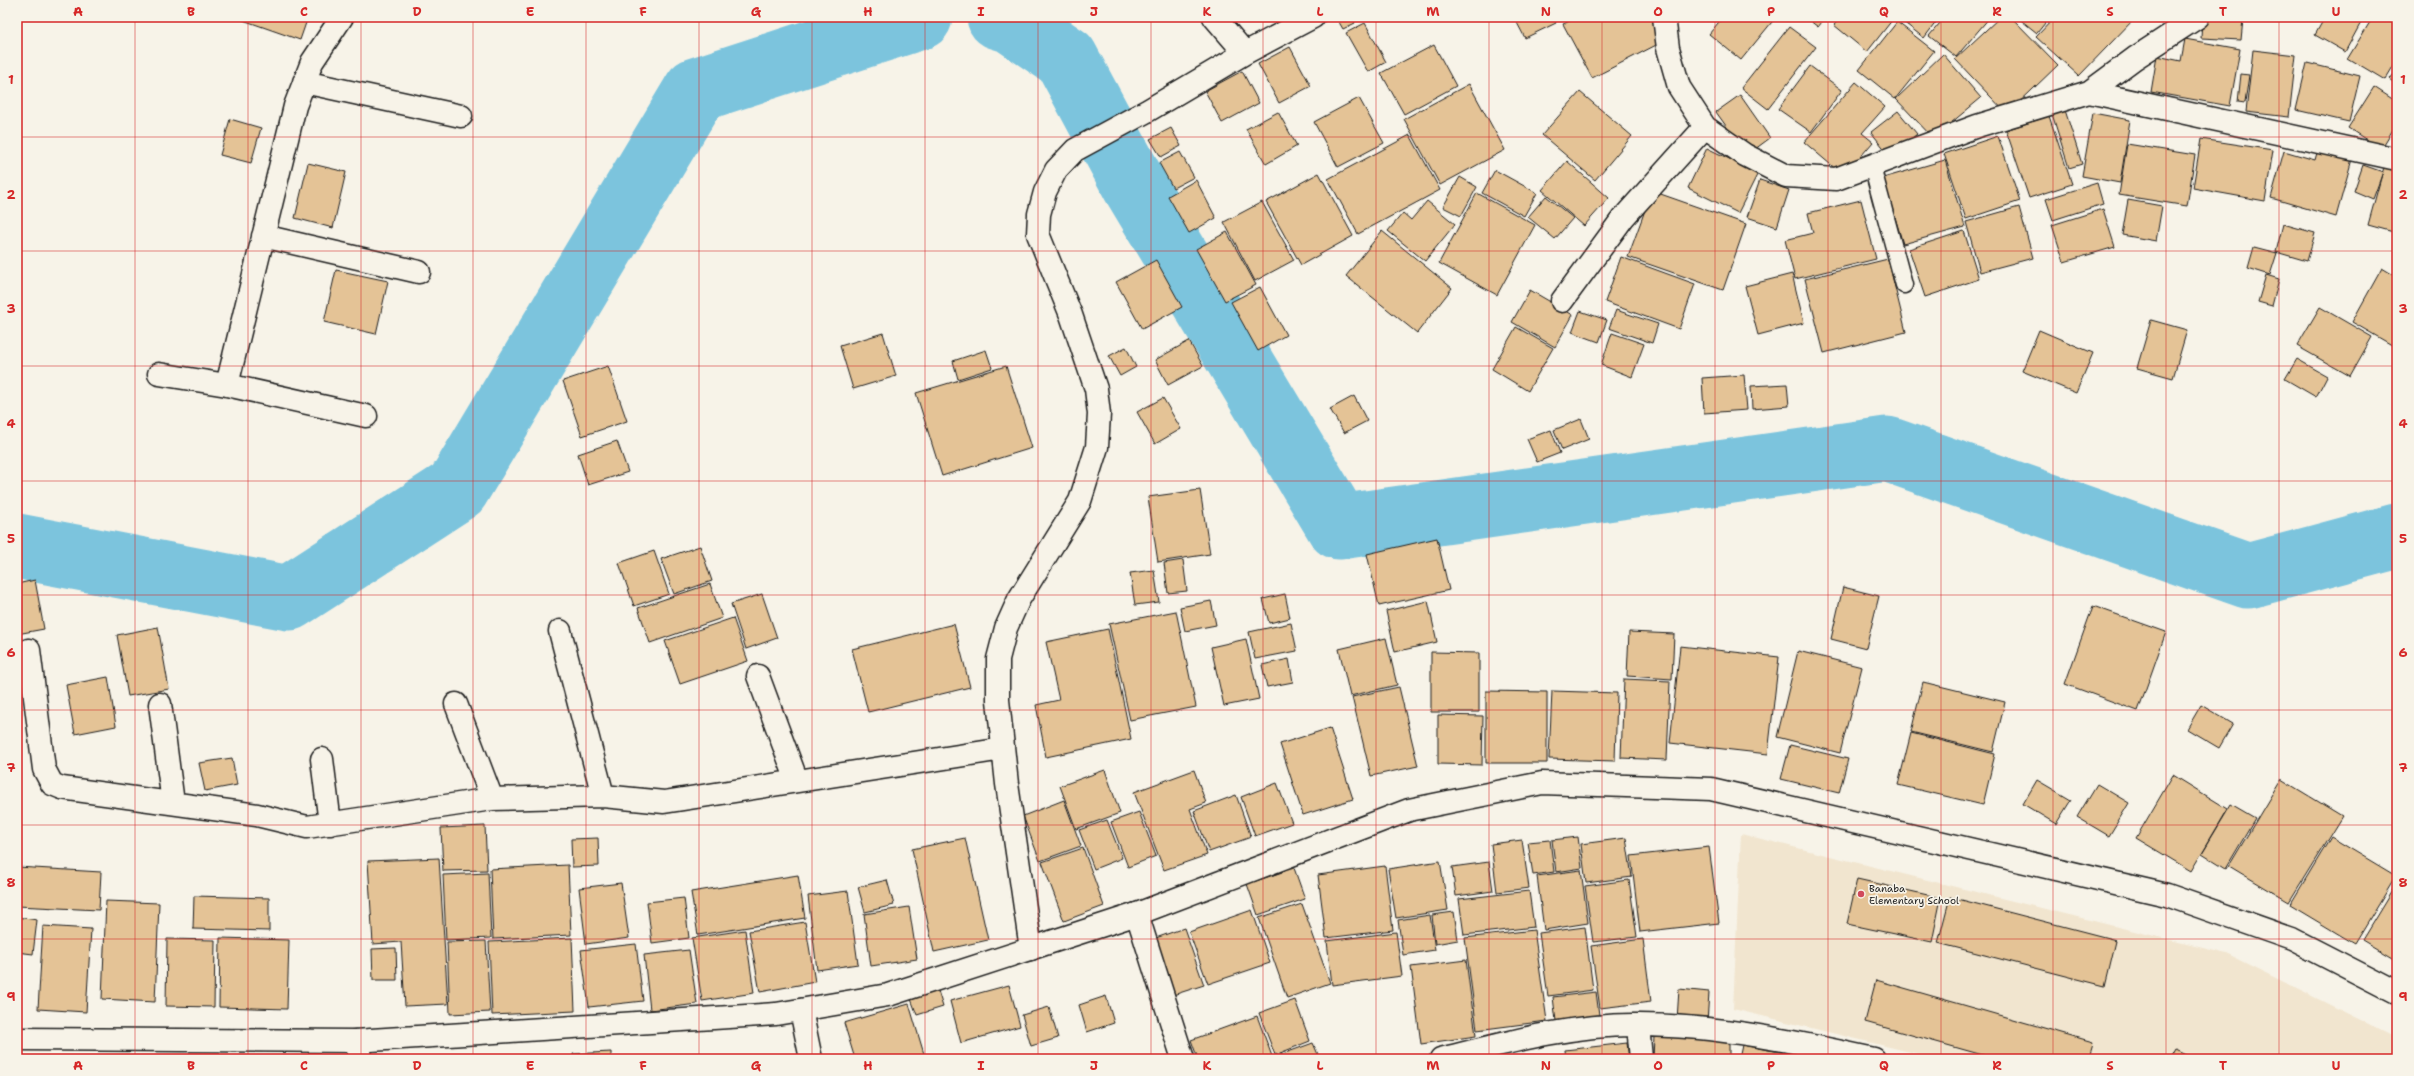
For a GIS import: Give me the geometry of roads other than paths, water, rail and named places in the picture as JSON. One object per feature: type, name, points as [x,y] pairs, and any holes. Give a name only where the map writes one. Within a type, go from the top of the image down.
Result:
[{"type":"street","points":[[227,385],[295,106],[312,62],[342,17]]},
{"type":"street","points":[[1214,17],[1245,53]]},
{"type":"street","points":[[1031,949],[998,700],[998,659],[1006,628],[1019,599],[1080,501],[1097,447],[1099,414],[1096,389],[1071,315],[1038,234],[1039,214],[1045,192],[1056,170],[1075,150],[1147,111],[1245,53],[1313,17]]},
{"type":"street","points":[[1664,17],[1668,48],[1679,87],[1705,126],[1745,155],[1786,176],[1836,179],[1977,126],[2089,92],[2135,58],[2198,17]]},
{"type":"street","points":[[304,82],[461,116]]},
{"type":"street","points":[[2089,92],[2392,154]]},
{"type":"street","points":[[1562,301],[1623,218],[1705,126]]},
{"type":"street","points":[[263,236],[419,272]]},
{"type":"street","points":[[159,374],[227,385],[366,416]]},
{"type":"street","points":[[560,631],[603,796]]},
{"type":"street","points":[[29,650],[44,769],[52,784],[62,788],[257,815],[307,827],[492,799],[603,796],[664,802],[1004,749]]},
{"type":"street","points":[[758,676],[797,781]]},
{"type":"street","points":[[160,704],[173,803]]},
{"type":"street","points":[[456,704],[492,799]]},
{"type":"street","points":[[322,759],[330,824]]},
{"type":"street","points":[[17,1039],[358,1050],[776,1014],[801,1010],[888,995],[1031,949],[1137,914],[1409,810],[1542,783],[1712,789],[2167,895],[2292,939],[2397,993]]},
{"type":"street","points":[[1137,914],[1183,1059]]},
{"type":"street","points":[[801,1010],[811,1059]]},
{"type":"street","points":[[1638,1025],[1641,1059]]},
{"type":"street","points":[[1442,1059],[1490,1053],[1578,1029],[1638,1025],[1730,1032],[1829,1055],[1874,1059]]},
{"type":"lane","points":[[1872,166],[1904,285]]},
{"type":"waterway","points":[[17,546],[289,598],[457,489],[696,90],[920,17]]},
{"type":"waterway","points":[[999,17],[1012,21],[1066,58],[1133,183],[1339,527],[1887,449],[2248,576],[2397,536]]},
{"type":"place","name":"Banaba Elementary School","points":[[1861,894]]}]
